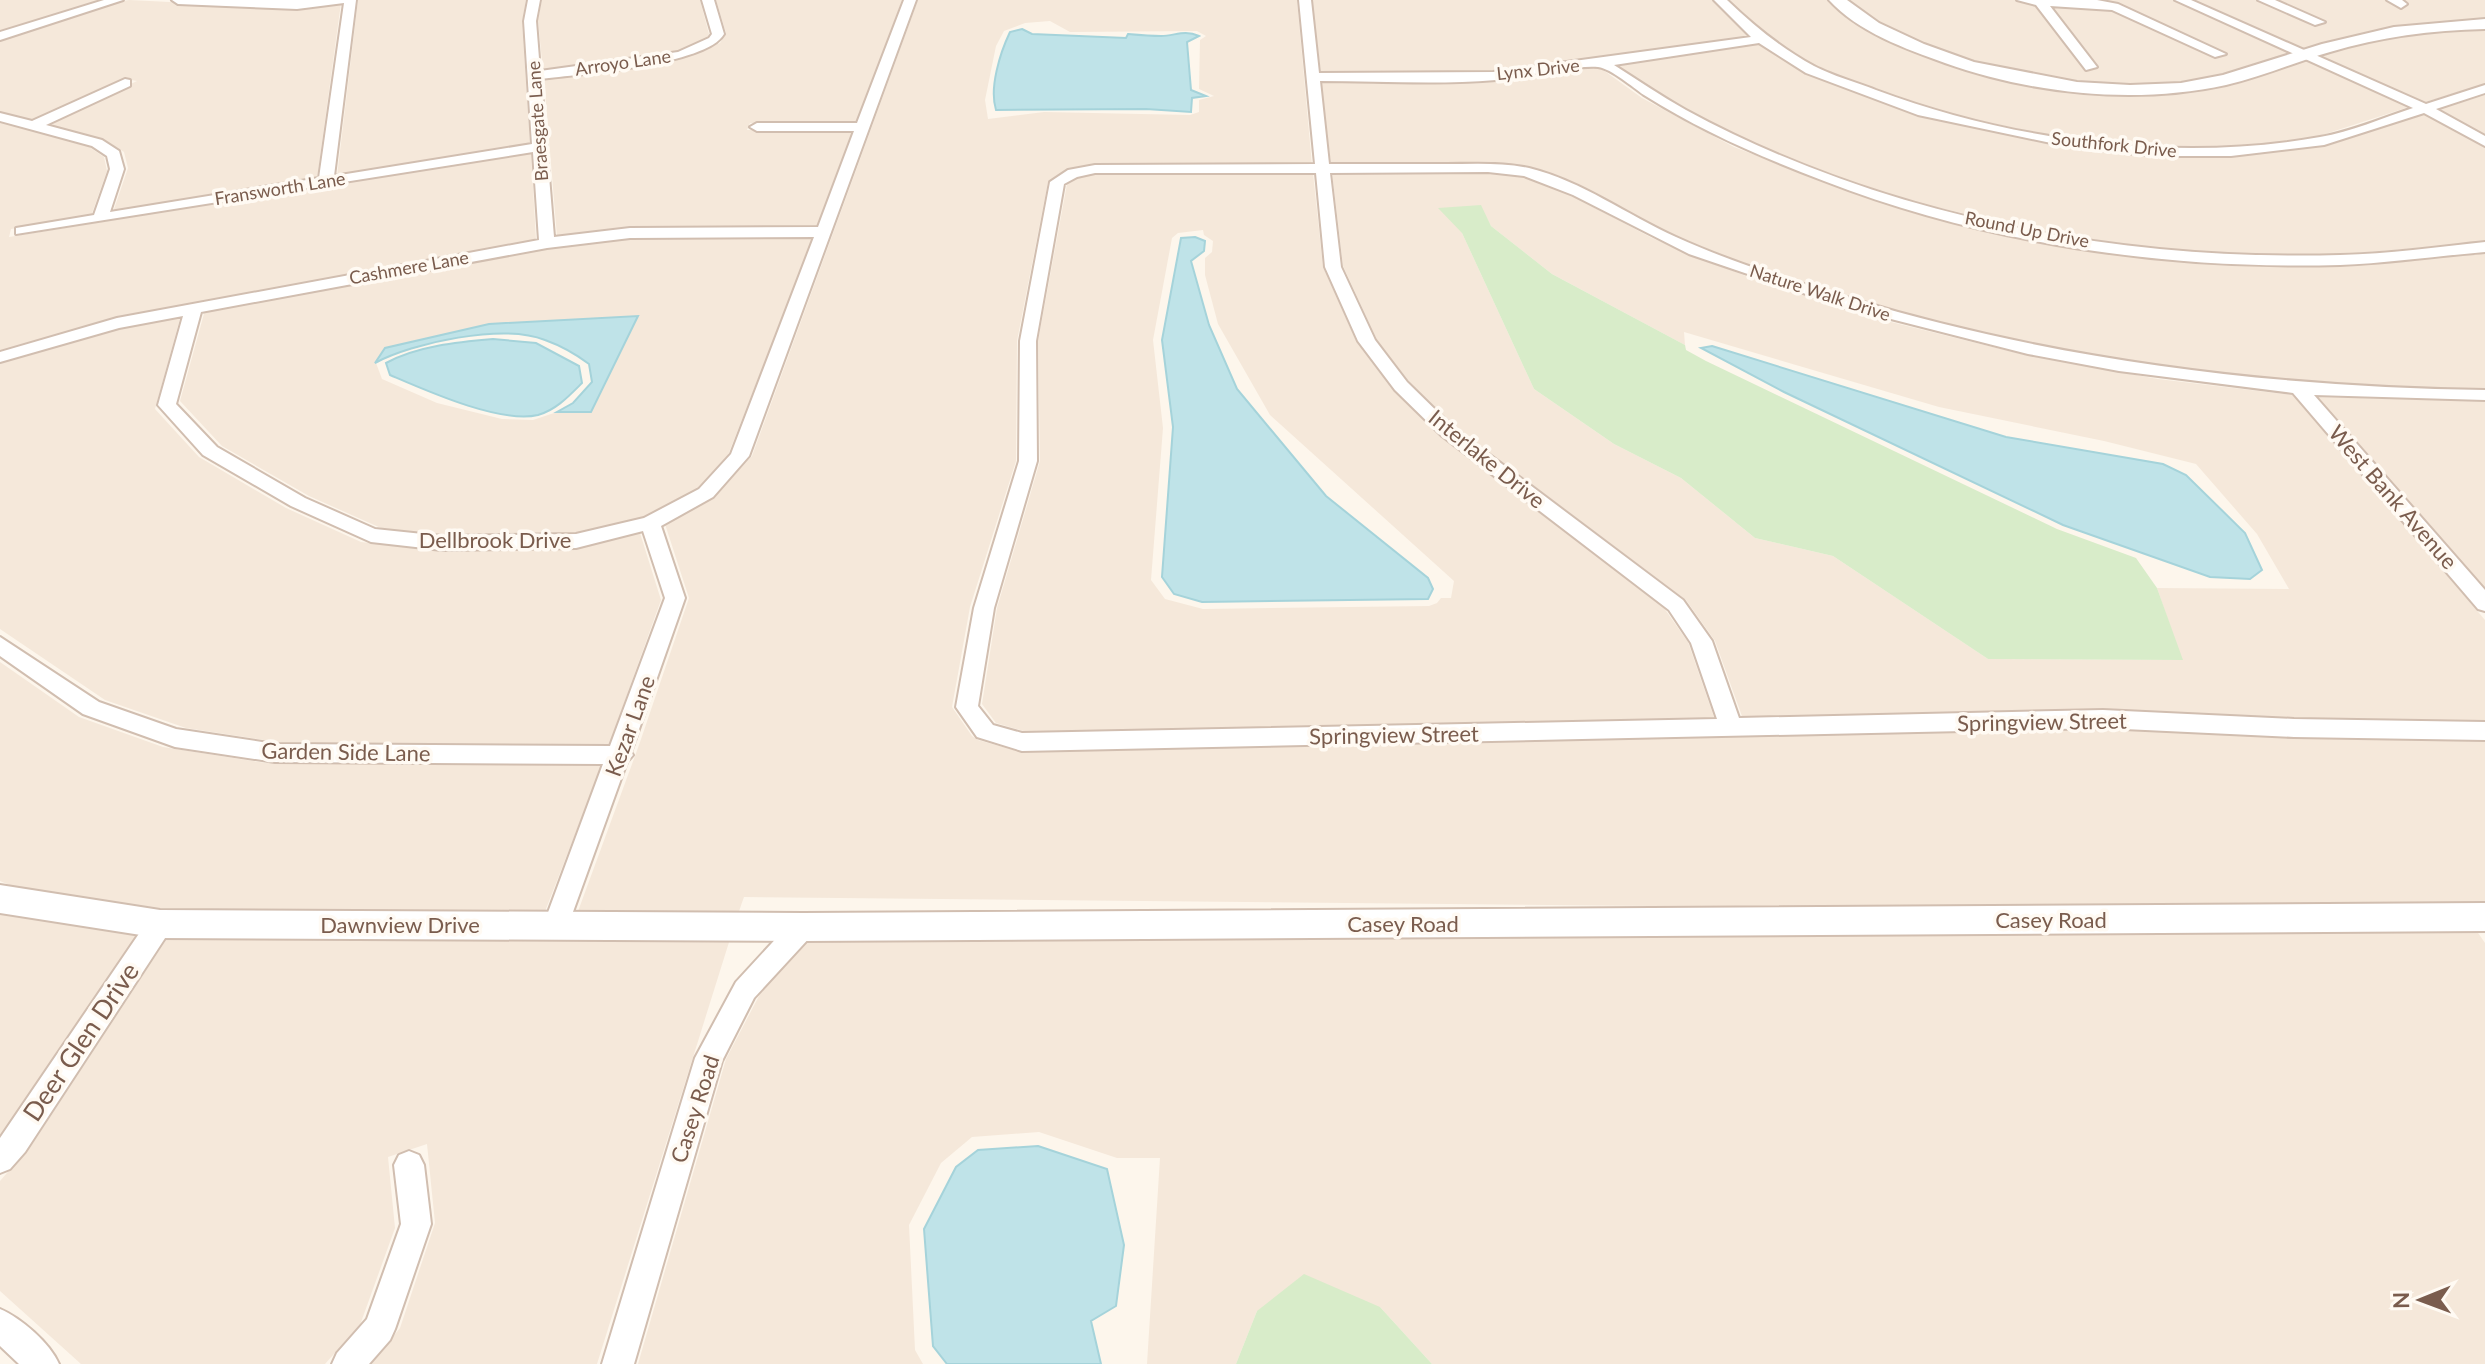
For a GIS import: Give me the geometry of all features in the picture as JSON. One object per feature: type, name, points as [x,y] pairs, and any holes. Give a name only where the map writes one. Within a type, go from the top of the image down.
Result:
[{"type":"street","points":[[0,36],[117,0]]},
{"type":"street","points":[[178,0],[297,5],[343,0]]},
{"type":"street","points":[[326,182],[350,0]]},
{"type":"street","name":"Braesgate Lane","points":[[534,0],[530,21],[547,243]]},
{"type":"street","name":"Arroyo Lane","points":[[534,76],[681,55],[703,46],[714,41],[718,34],[708,0]]},
{"type":"street","name":"Dellbrook Drive","points":[[194,307],[167,405],[210,451],[298,502],[371,535],[442,543],[576,541],[650,523],[706,493],[740,456],[910,0]]},
{"type":"street","name":"Interlake Drive","points":[[1305,0],[1333,267],[1367,341],[1401,386],[1448,432],[1676,605],[1701,641],[1732,729]]},
{"type":"street","name":"Southfork Drive","points":[[1720,0],[1761,39],[1811,70],[1923,112],[2070,143],[2155,152],[2231,152],[2324,141],[2485,89]]},
{"type":"street","points":[[1837,0],[1857,18],[1901,42],[1962,64],[2035,81],[2107,89],[2177,88],[2223,81],[2306,53],[2412,29],[2485,24]]},
{"type":"street","points":[[2023,0],[2041,3],[2088,2],[2114,7],[2220,54]]},
{"type":"street","points":[[2181,0],[2424,108],[2485,142]]},
{"type":"street","points":[[2264,0],[2319,22]]},
{"type":"street","points":[[2041,3],[2091,67]]},
{"type":"street","name":"Lynx Drive","points":[[1313,77],[1493,76],[1761,39]]},
{"type":"street","name":"Round Up Drive","points":[[1602,63],[1649,96],[1739,145],[1888,200],[2053,238],[2158,253],[2238,259],[2341,260],[2485,247]]},
{"type":"street","points":[[33,126],[125,83]]},
{"type":"street","points":[[0,117],[97,143],[114,154],[117,169],[100,218]]},
{"type":"street","points":[[757,127],[865,127]]},
{"type":"street","name":"Fransworth Lane","points":[[21,231],[540,147]]},
{"type":"street","name":"Nature Walk Drive","points":[[1169,169],[1488,168],[1529,172],[1558,183],[1658,235],[1758,275],[1887,316],[2026,350],[2129,369],[2300,390],[2485,395]]},
{"type":"street","name":"Springview Street","points":[[1169,169],[1095,169],[1073,173],[1057,182],[1028,341],[1028,461],[984,608],[967,707],[985,731],[1022,742],[2103,719],[2294,728],[2485,731]]},
{"type":"street","name":"Cashmere Lane","points":[[0,357],[102,327],[194,307],[547,243],[630,233],[825,232]]},
{"type":"street","name":"West Bank Avenue","points":[[2300,390],[2485,604]]},
{"type":"street","name":"Kezar Lane","points":[[556,926],[621,755],[675,598],[650,523]]},
{"type":"street","name":"Garden Side Lane","points":[[0,645],[91,708],[175,738],[275,753],[621,755]]},
{"type":"street","name":"Dawnview Drive","points":[[0,899],[160,924],[803,927]]},
{"type":"street","name":"Casey Road","points":[[618,1364],[709,1058],[745,990],[803,927],[2485,917]]},
{"type":"street","name":"Deer Glen Drive","points":[[0,1159],[15,1142],[160,924]]},
{"type":"street","points":[[348,1364],[379,1329],[416,1224],[409,1165]]},
{"type":"street","points":[[0,1325],[43,1364]]},
{"type":"shaded area","points":[[0,0],[103,0],[0,33]]},
{"type":"shaded area","points":[[129,0],[292,8],[341,3],[317,179],[113,212],[128,168],[124,152],[105,140],[47,124],[137,81],[126,79],[35,121],[0,112],[0,39],[101,5]]},
{"type":"shaded area","points":[[358,0],[526,0],[522,22],[530,145],[337,176]]},
{"type":"shaded area","points":[[542,0],[700,0],[709,34],[706,40],[678,53],[543,71],[538,20]]},
{"type":"shaded area","points":[[716,0],[902,0],[857,123],[750,123],[747,130],[854,130],[817,227],[557,237],[544,78],[682,58],[720,43],[726,33]]},
{"type":"shaded area","points":[[918,0],[1297,0],[1312,165],[1096,165],[1065,171],[1048,182],[1017,341],[1016,461],[970,607],[952,707],[972,736],[1021,752],[2109,729],[2300,738],[2485,741],[2485,905],[1864,908],[744,897],[738,914],[577,914],[689,598],[665,524],[714,497],[752,456]],"holes":[[[1050,21],[1070,32],[1197,31],[1206,36],[1200,40],[1199,89],[1214,96],[1199,100],[1199,112],[1190,115],[1044,112],[988,119],[985,100],[996,46],[1004,31],[1025,23]]]},
{"type":"shaded area","points":[[1312,0],[1712,0],[1750,37],[1599,60],[1491,72],[1321,74]]},
{"type":"shaded area","points":[[1728,0],[1829,0],[1850,18],[2035,84],[2183,91],[2308,58],[2412,106],[2316,137],[2226,148],[2153,148],[2070,140],[1927,109],[1817,68],[1768,38]]},
{"type":"shaded area","points":[[1845,0],[2485,0],[2485,21],[2435,22],[2381,31],[2295,51],[2217,78],[2172,85],[2105,85],[2036,78],[1966,62],[1907,40],[1864,17]]},
{"type":"shaded area","points":[[2485,27],[2485,84],[2422,103],[2318,55],[2419,31]]},
{"type":"shaded area","points":[[1758,43],[1917,114],[2159,155],[2237,156],[2332,144],[2425,113],[2485,148],[2485,242],[2335,255],[2235,254],[2156,248],[2054,234],[1892,197],[1746,142],[1656,95],[1614,65]]},
{"type":"shaded area","points":[[1599,67],[1642,98],[1734,147],[1882,203],[2053,242],[2243,264],[2347,265],[2485,252],[2485,389],[2296,384],[2158,368],[2028,345],[1891,312],[1763,271],[1665,232],[1565,180],[1534,169],[1487,164],[1331,165],[1321,80],[1494,79]]},
{"type":"shaded area","points":[[2485,95],[2485,137],[2437,110]]},
{"type":"shaded area","points":[[0,122],[88,146],[104,157],[107,171],[91,216],[11,229],[9,237],[531,152],[536,240],[115,318],[0,352]]},
{"type":"shaded area","points":[[1488,172],[1525,176],[1552,185],[1652,238],[1753,279],[1883,320],[2025,355],[2158,379],[2293,395],[2485,620],[2485,722],[2288,719],[2097,709],[1743,719],[1715,641],[1686,600],[1458,429],[1411,384],[1377,340],[1343,266],[1332,173]],"holes":[[[1480,205],[1491,226],[1552,274],[1685,345],[1684,332],[1939,407],[2104,441],[2196,464],[2257,534],[2289,589],[2157,588],[2182,660],[1988,659],[1833,556],[1755,538],[1681,478],[1614,444],[1534,389],[1462,233]]]},
{"type":"shaded area","points":[[1096,173],[1313,173],[1323,267],[1357,343],[1391,388],[1438,435],[1664,608],[1688,642],[1715,720],[1027,732],[996,723],[982,704],[997,608],[1040,461],[1038,341],[1067,184],[1078,177]],"holes":[[[1203,230],[1204,235],[1213,241],[1212,252],[1205,258],[1205,275],[1218,324],[1270,415],[1454,581],[1451,598],[1441,598],[1429,606],[1203,609],[1165,599],[1151,580],[1163,428],[1153,340],[1172,238],[1178,233]]]},
{"type":"shaded area","points":[[814,237],[728,455],[697,489],[645,517],[577,534],[448,536],[381,528],[309,496],[222,446],[180,401],[205,310],[547,247],[629,238]],"holes":[[[638,316],[591,412],[557,412],[533,420],[502,419],[437,403],[382,379],[376,363],[386,348],[489,324]]]},
{"type":"shaded area","points":[[181,315],[155,409],[199,457],[286,508],[361,542],[436,551],[573,549],[640,533],[661,600],[609,745],[283,743],[186,728],[105,700],[0,629],[0,363],[118,327]]},
{"type":"shaded area","points":[[2317,397],[2485,401],[2485,589]]},
{"type":"shaded area","points":[[0,662],[79,717],[163,747],[266,763],[602,765],[544,914],[170,911],[19,889],[0,881]]},
{"type":"shaded area","points":[[0,914],[137,934],[0,1137]]},
{"type":"shaded area","points":[[2476,930],[2485,943],[2485,1364],[1432,1364],[1380,1307],[1257,1311],[1236,1364],[1147,1364],[1160,1158],[1117,1158],[1039,1132],[972,1137],[941,1163],[909,1225],[915,1350],[923,1364],[638,1364],[726,1059],[760,994],[809,940]]},
{"type":"shaded area","points":[[168,937],[730,939],[597,1364],[371,1364],[400,1328],[435,1223],[427,1144],[388,1157],[395,1228],[360,1325],[325,1364],[81,1364],[0,1291],[0,1181],[33,1143]]},
{"type":"green space","points":[[1481,205],[1491,226],[1552,274],[1685,345],[1686,350],[1706,361],[2057,529],[2136,558],[2157,588],[2183,660],[1988,659],[1833,556],[1755,538],[1681,478],[1614,444],[1534,389],[1462,233],[1438,208]]},
{"type":"green space","points":[[1304,1274],[1380,1307],[1432,1364],[1236,1364],[1257,1311]]},
{"type":"water","points":[[1022,29],[1032,34],[1126,38],[1128,34],[1194,34],[1199,36],[1187,42],[1191,90],[1206,96],[1192,98],[1191,112],[1146,109],[996,110],[994,91],[999,60],[1010,32]]},
{"type":"water","points":[[1195,237],[1205,241],[1204,251],[1191,261],[1209,325],[1237,389],[1326,496],[1428,578],[1433,589],[1428,599],[1202,602],[1174,594],[1162,577],[1173,427],[1162,340],[1181,238]]},
{"type":"water","points":[[638,316],[591,412],[557,412],[573,403],[592,382],[589,364],[556,345],[527,335],[483,335],[434,342],[375,363],[385,348],[489,324]]},
{"type":"water","points":[[493,339],[536,343],[579,366],[582,383],[545,413],[504,415],[463,404],[390,375],[386,363],[424,349]]},
{"type":"water","points":[[1712,346],[2006,437],[2163,464],[2186,475],[2245,533],[2262,570],[2250,579],[2210,577],[2063,525],[1784,392],[1701,348]]},
{"type":"water","points":[[1038,1146],[1107,1169],[1124,1245],[1116,1306],[1091,1321],[1101,1364],[947,1364],[933,1346],[924,1229],[956,1167],[978,1150]]}]
